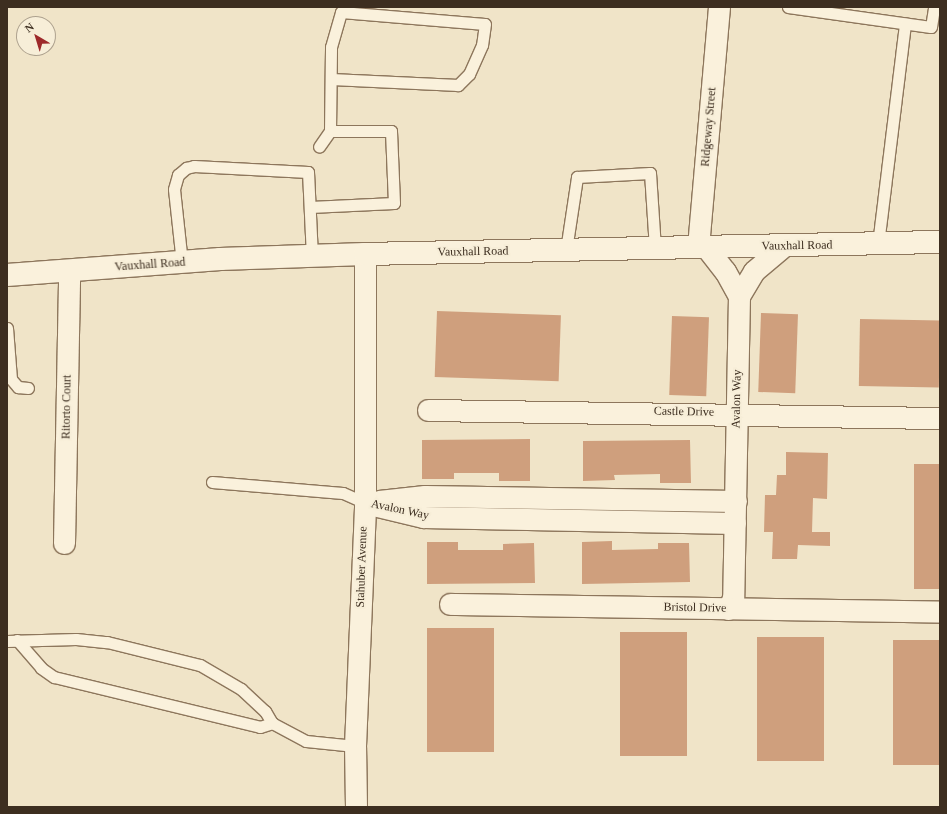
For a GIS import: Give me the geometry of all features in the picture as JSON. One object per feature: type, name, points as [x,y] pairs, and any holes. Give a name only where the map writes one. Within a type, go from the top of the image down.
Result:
[{"type":"street","name":"Ridgeway Street","points":[[702,247],[719,7]]},
{"type":"street","name":"Vauxhall Road","points":[[7,275],[182,262],[365,254],[702,247],[783,247],[940,242]]},
{"type":"street","points":[[702,247],[725,271],[739,296]]},
{"type":"street","name":"Avalon Way","points":[[728,609],[733,598],[739,296],[754,270],[783,247]]},
{"type":"street","name":"Stahuber Avenue","points":[[356,807],[355,746],[365,503],[365,254]]},
{"type":"street","name":"Ritorto Court","points":[[64,543],[70,271]]},
{"type":"street","name":"Castle Drive","points":[[428,410],[737,413],[940,418]]},
{"type":"street","name":"Avalon Way","points":[[365,503],[426,496],[736,501]]},
{"type":"street","name":"Avalon Way","points":[[365,503],[423,517],[735,524]]},
{"type":"street","name":"Bristol Drive","points":[[450,604],[940,612]]},
{"type":"lane","points":[[788,7],[931,27],[934,7]]},
{"type":"lane","points":[[320,147],[330,131],[331,47],[341,12],[485,24],[479,53],[469,74],[458,85],[331,79]]},
{"type":"lane","points":[[878,244],[905,24]]},
{"type":"lane","points":[[310,207],[394,203],[391,130],[330,131]]},
{"type":"lane","points":[[182,262],[174,190],[176,179],[183,170],[194,166],[312,168],[310,207],[312,256]]},
{"type":"lane","points":[[566,250],[577,177],[650,173],[655,248]]},
{"type":"lane","points":[[7,328],[11,379],[18,387],[28,388]]},
{"type":"lane","points":[[212,482],[343,493],[365,503]]},
{"type":"lane","points":[[12,640],[107,642],[200,665],[241,689],[264,711],[272,723],[306,741],[355,746]]},
{"type":"lane","points":[[12,640],[41,668],[54,677],[260,727],[272,723]]},
{"type":"building","points":[[437,311],[561,315],[559,381],[435,377]]},
{"type":"building","points":[[761,313],[798,314],[795,393],[758,392]]},
{"type":"building","points":[[672,316],[709,317],[706,396],[669,395]]},
{"type":"building","points":[[860,319],[940,320],[939,387],[859,386]]},
{"type":"building","points":[[530,439],[530,481],[499,481],[499,473],[454,473],[454,479],[422,479],[422,440]]},
{"type":"building","points":[[690,440],[691,483],[660,483],[660,474],[614,475],[615,480],[583,481],[583,441]]},
{"type":"building","points":[[786,452],[828,453],[827,499],[813,498],[812,532],[830,532],[830,546],[798,545],[797,559],[772,559],[773,532],[764,532],[765,495],[776,495],[777,475],[786,475]]},
{"type":"building","points":[[914,464],[940,464],[940,589],[914,589]]},
{"type":"building","points":[[612,541],[612,550],[658,549],[658,543],[689,543],[690,582],[582,584],[582,542]]},
{"type":"building","points":[[427,542],[458,542],[458,550],[503,550],[503,544],[534,543],[535,583],[427,584]]},
{"type":"building","points":[[427,628],[494,628],[494,752],[427,752]]},
{"type":"building","points":[[620,632],[687,632],[687,756],[620,756]]},
{"type":"building","points":[[757,637],[824,637],[824,761],[757,761]]},
{"type":"building","points":[[893,640],[940,640],[940,765],[893,765]]}]
